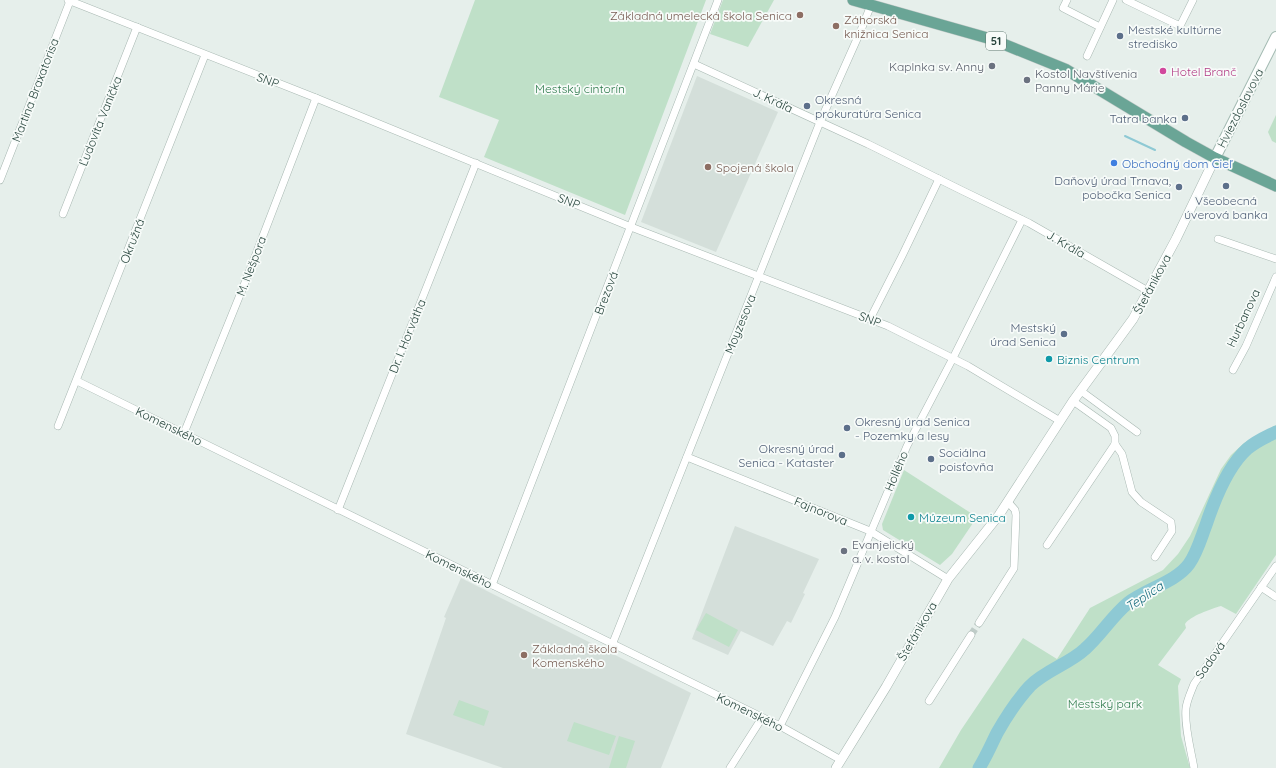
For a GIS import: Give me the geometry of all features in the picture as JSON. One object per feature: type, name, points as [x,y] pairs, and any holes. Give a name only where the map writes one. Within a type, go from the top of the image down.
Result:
[{"type":"main road","name":"51","points":[[857,1],[991,39],[1065,70],[1215,158],[1276,186]]},
{"type":"main road","name":"Hviezdoslavova","points":[[1215,158],[1276,37]]},
{"type":"street","name":"SNP","points":[[69,0],[316,98],[631,227],[896,330],[953,358],[1049,413],[1060,421]]},
{"type":"street","name":"Martina Braxatorisa","points":[[0,180],[69,0]]},
{"type":"street","name":"Brezová","points":[[492,585],[718,0]]},
{"type":"street","points":[[1086,56],[1113,0]]},
{"type":"street","points":[[1126,0],[1180,26],[1193,0]]},
{"type":"street","points":[[1066,1],[1063,8],[1100,27]]},
{"type":"street","name":"Moyzesova","points":[[612,645],[820,122],[871,5]]},
{"type":"street","name":"Ľudovíta Vaníčka","points":[[62,214],[137,27]]},
{"type":"street","name":"Okružná","points":[[58,426],[205,55]]},
{"type":"street","name":"J. Kráľa","points":[[694,64],[820,122],[1029,223],[1148,292]]},
{"type":"street","name":"M. Nešpora","points":[[184,434],[246,280],[316,98]]},
{"type":"street","name":"Štefánikova","points":[[838,764],[886,687],[948,579],[999,515],[1073,401],[1127,328],[1176,239],[1215,158]]},
{"type":"street","name":"Dr. I. Horvátha","points":[[338,510],[476,163]]},
{"type":"street","points":[[870,319],[939,179]]},
{"type":"street","name":"Hollého","points":[[780,726],[835,617],[907,446],[1022,220]]},
{"type":"street","points":[[1218,239],[1276,259]]},
{"type":"street","name":"Hurbanova","points":[[1233,370],[1246,346],[1276,277]]},
{"type":"street","name":"Komenského","points":[[77,381],[612,645],[780,726],[838,764]]},
{"type":"street","points":[[1081,391],[1137,432]]},
{"type":"street","points":[[1047,545],[1115,444],[1115,436],[1111,428],[1073,401]]},
{"type":"street","points":[[1115,444],[1122,454],[1132,492],[1141,502],[1171,522],[1172,531],[1155,557]]},
{"type":"street","name":"Fajnorova","points":[[687,457],[870,531],[948,579]]},
{"type":"street","points":[[979,623],[1014,568],[1016,515],[1015,510],[1008,502]]},
{"type":"street","name":"Sadová","points":[[1194,768],[1186,718],[1188,698],[1194,684],[1276,566]]},
{"type":"street","points":[[1261,587],[1276,597]]},
{"type":"street","points":[[929,701],[971,635]]},
{"type":"street","points":[[730,768],[762,718]]},
{"type":"shaded area","name":"Spojená škola","points":[[697,76],[778,112],[716,252],[641,222]]},
{"type":"shaded area","points":[[735,526],[819,559],[803,593],[805,594],[791,623],[787,621],[773,646],[741,631],[728,655],[692,639]]},
{"type":"shaded area","name":"Základná škola Komenského","points":[[461,578],[691,693],[661,768],[503,768],[406,734],[446,618],[444,617]]},
{"type":"green space","name":"Mestský cintorín","points":[[475,0],[706,0],[625,215],[484,157],[499,120],[439,97]]},
{"type":"green space","points":[[723,0],[774,0],[748,47],[710,34]]},
{"type":"green space","points":[[1276,115],[1276,143],[1272,141],[1268,132]]},
{"type":"green space","name":"Mestský park","points":[[1276,425],[1276,555],[1236,614],[1221,606],[1191,618],[1185,624],[1186,628],[1158,665],[1181,679],[1178,686],[1181,736],[1190,768],[939,768],[961,730],[1023,638],[1057,659],[1090,608],[1163,570],[1178,554],[1190,536],[1221,469],[1231,455],[1244,443]]},
{"type":"green space","points":[[904,470],[977,517],[952,554],[940,565],[883,530],[882,524]]},
{"type":"green space","points":[[706,613],[738,630],[729,647],[696,630]]},
{"type":"green space","points":[[459,700],[489,711],[484,726],[453,715]]},
{"type":"green space","points":[[574,722],[616,736],[609,755],[567,741]]},
{"type":"green space","points":[[619,736],[635,741],[626,768],[609,768]]},
{"type":"waterway","points":[[1125,136],[1155,150]]},
{"type":"waterway","name":"Teplica","points":[[979,768],[1004,721],[1016,703],[1036,680],[1072,659],[1085,649],[1128,603],[1177,576],[1189,564],[1197,550],[1217,495],[1228,474],[1240,456],[1250,446],[1276,432]]},
{"type":"tunnel","points":[[971,635],[979,623]]},
{"type":"place","name":"Základná umelecká škola Senica","points":[[800,15]]},
{"type":"place","name":"Záhorská knižnica Senica","points":[[836,26]]},
{"type":"place","name":"Mestské kultúrne stredisko","points":[[1120,36]]},
{"type":"place","name":"Kaplnka sv. Anny","points":[[992,66]]},
{"type":"place","name":"Hotel Branč","points":[[1163,71]]},
{"type":"place","name":"Kostol Navštívenia Panny Márie","points":[[1027,80]]},
{"type":"place","name":"Okresná prokuratúra Senica","points":[[807,106]]},
{"type":"place","name":"Tatra banka","points":[[1185,118]]},
{"type":"place","name":"Obchodný dom Cieľ","points":[[1114,163]]},
{"type":"place","name":"Spojená škola","points":[[708,167]]},
{"type":"place","name":"Všeobecná úverová banka","points":[[1226,186]]},
{"type":"place","name":"Daňový úrad Trnava, pobočka Senica","points":[[1179,187]]},
{"type":"place","name":"Mestský úrad Senica","points":[[1064,334]]},
{"type":"place","name":"Biznis Centrum","points":[[1049,359]]},
{"type":"place","name":"Okresný úrad Senica - Pozemky a lesy","points":[[847,428]]},
{"type":"place","name":"Okresný úrad Senica - Kataster","points":[[842,455]]},
{"type":"place","name":"Sociálna poisťovňa","points":[[931,459]]},
{"type":"place","name":"Múzeum Senica","points":[[911,517]]},
{"type":"place","name":"Evanjelický a. v. kostol","points":[[844,551]]},
{"type":"place","name":"Základná škola Komenského","points":[[524,655]]}]
